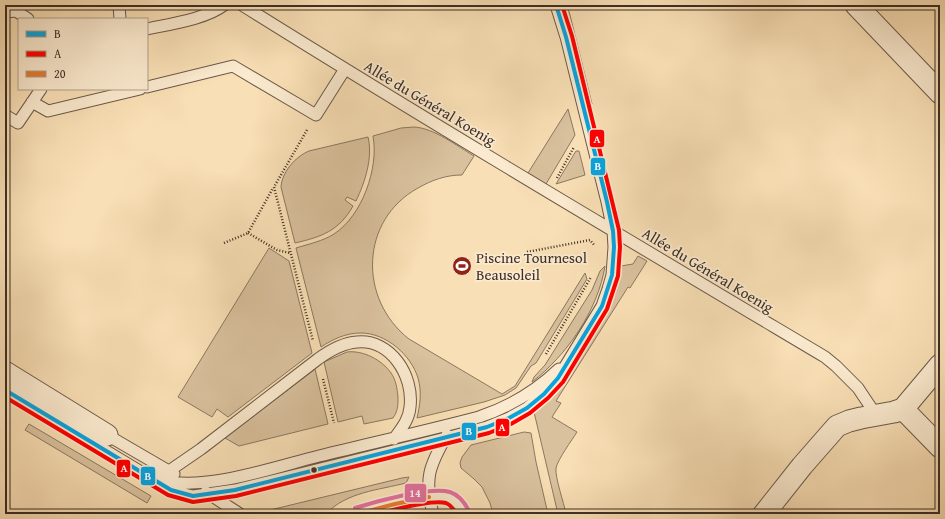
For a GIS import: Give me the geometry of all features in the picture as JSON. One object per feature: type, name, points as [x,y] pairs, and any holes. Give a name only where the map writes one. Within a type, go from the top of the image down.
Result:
[{"type":"street","points":[[856,5],[940,93]]},
{"type":"street","points":[[764,514],[797,472],[834,430],[848,421],[903,409],[940,365]]},
{"type":"street","points":[[5,372],[107,435]]},
{"type":"street","points":[[903,409],[940,447]]},
{"type":"lane","points":[[119,5],[120,18]]},
{"type":"lane","points":[[148,30],[202,16],[224,5]]},
{"type":"lane","name":"Allée du Général Koenig","points":[[242,5],[613,232],[825,357],[858,388],[876,415]]},
{"type":"lane","points":[[5,390],[171,490],[193,496],[251,486],[446,438],[494,424],[518,414],[551,386],[575,353],[602,306],[608,289],[614,258],[613,232],[596,157],[556,5]]},
{"type":"lane","points":[[5,12],[16,11],[26,18]]},
{"type":"lane","points":[[148,87],[233,66],[316,114]]},
{"type":"lane","name":"Allée du Général Koenig","points":[[316,114],[345,69]]},
{"type":"lane","points":[[5,115],[18,123],[40,90]]},
{"type":"lane","points":[[32,102],[48,111],[136,90]]},
{"type":"lane","points":[[151,478],[170,471],[201,449],[318,359],[339,346],[362,341],[379,346],[394,357],[406,374],[410,386],[411,397],[408,416],[404,426],[385,453]]},
{"type":"lane","points":[[151,478],[172,483],[190,484],[208,482],[248,474],[454,424],[489,414],[516,402],[543,382],[575,353]]},
{"type":"lane","points":[[433,514],[428,485],[431,469],[454,424]]},
{"type":"lane","points":[[107,435],[209,494],[240,514]]},
{"type":"lane","points":[[357,514],[397,509],[429,497],[442,496],[447,497],[457,504],[464,514]]},
{"type":"path","points":[[224,243],[248,233],[316,114]]},
{"type":"path","points":[[549,192],[573,147],[577,145]]},
{"type":"path","points":[[274,187],[334,423]]},
{"type":"path","points":[[248,233],[277,250],[290,254]]},
{"type":"path","points":[[527,252],[590,240],[598,252]]},
{"type":"path","points":[[543,361],[595,271]]},
{"type":"shaded area","points":[[563,5],[567,5],[570,15],[592,104],[589,107]]},
{"type":"shaded area","points":[[568,109],[575,135],[546,184],[528,173]]},
{"type":"shaded area","points":[[401,128],[422,128],[437,134],[474,156],[462,175],[439,178],[418,188],[399,202],[385,219],[376,239],[373,260],[374,282],[381,303],[392,322],[409,339],[502,394],[515,386],[585,273],[587,279],[536,363],[531,366],[516,388],[505,395],[484,402],[417,418],[420,388],[415,369],[410,361],[388,341],[370,334],[361,333],[340,337],[321,347],[296,248],[316,242],[334,234],[353,216],[360,204],[371,176],[374,149],[373,136]]},
{"type":"shaded area","points":[[368,137],[370,153],[367,170],[356,201],[347,197],[345,200],[353,206],[348,215],[328,232],[295,243],[281,187],[284,176],[290,166],[299,157],[309,151]]},
{"type":"shaded area","points":[[576,151],[579,151],[585,175],[556,184]]},
{"type":"shaded area","points":[[269,248],[289,261],[312,353],[228,417],[217,409],[212,417],[178,397]]},
{"type":"shaded area","points":[[638,256],[647,261],[630,288],[628,287],[556,401],[561,403],[552,417],[577,432],[562,455],[556,468],[558,484],[566,514],[558,514],[534,412],[563,384],[605,315],[615,294],[621,266],[633,264]]},
{"type":"shaded area","points":[[605,266],[596,299],[579,330],[557,359],[532,382],[534,377],[545,365],[592,290],[600,271]]},
{"type":"shaded area","points":[[347,352],[366,354],[383,364],[391,373],[397,387],[398,397],[397,410],[393,418],[364,424],[362,416],[338,422],[324,362]]},
{"type":"shaded area","points":[[315,369],[328,424],[239,446],[225,438]]},
{"type":"shaded area","points":[[29,424],[151,496],[147,503],[25,430]]},
{"type":"shaded area","points":[[524,432],[531,433],[548,514],[493,514],[490,503],[482,487],[461,468],[460,463],[462,457],[471,445]]},
{"type":"shaded area","points":[[409,477],[406,483],[353,496],[334,507],[326,514],[272,514],[266,511],[402,478]]},
{"type":"transit line","name":"B","points":[[5,390],[171,490],[193,496],[235,490],[487,427],[509,418],[527,408],[544,394],[558,378],[602,306],[612,275],[614,247],[613,231],[607,202],[566,37],[556,5]]},
{"type":"transit line","name":"A","points":[[5,397],[168,495],[193,502],[236,496],[489,433],[511,424],[530,413],[548,398],[563,382],[607,309],[618,276],[620,247],[619,230],[572,36],[562,5]]},
{"type":"transit line","name":"14","points":[[355,508],[417,493],[441,491],[450,492],[459,497],[469,511]]},
{"type":"transit line","name":"20","points":[[357,514],[429,497]]},
{"type":"transit line","points":[[377,514],[431,502],[446,503],[457,514]]},
{"type":"place","name":"Piscine Tournesol Beausoleil","points":[[462,266]]}]
